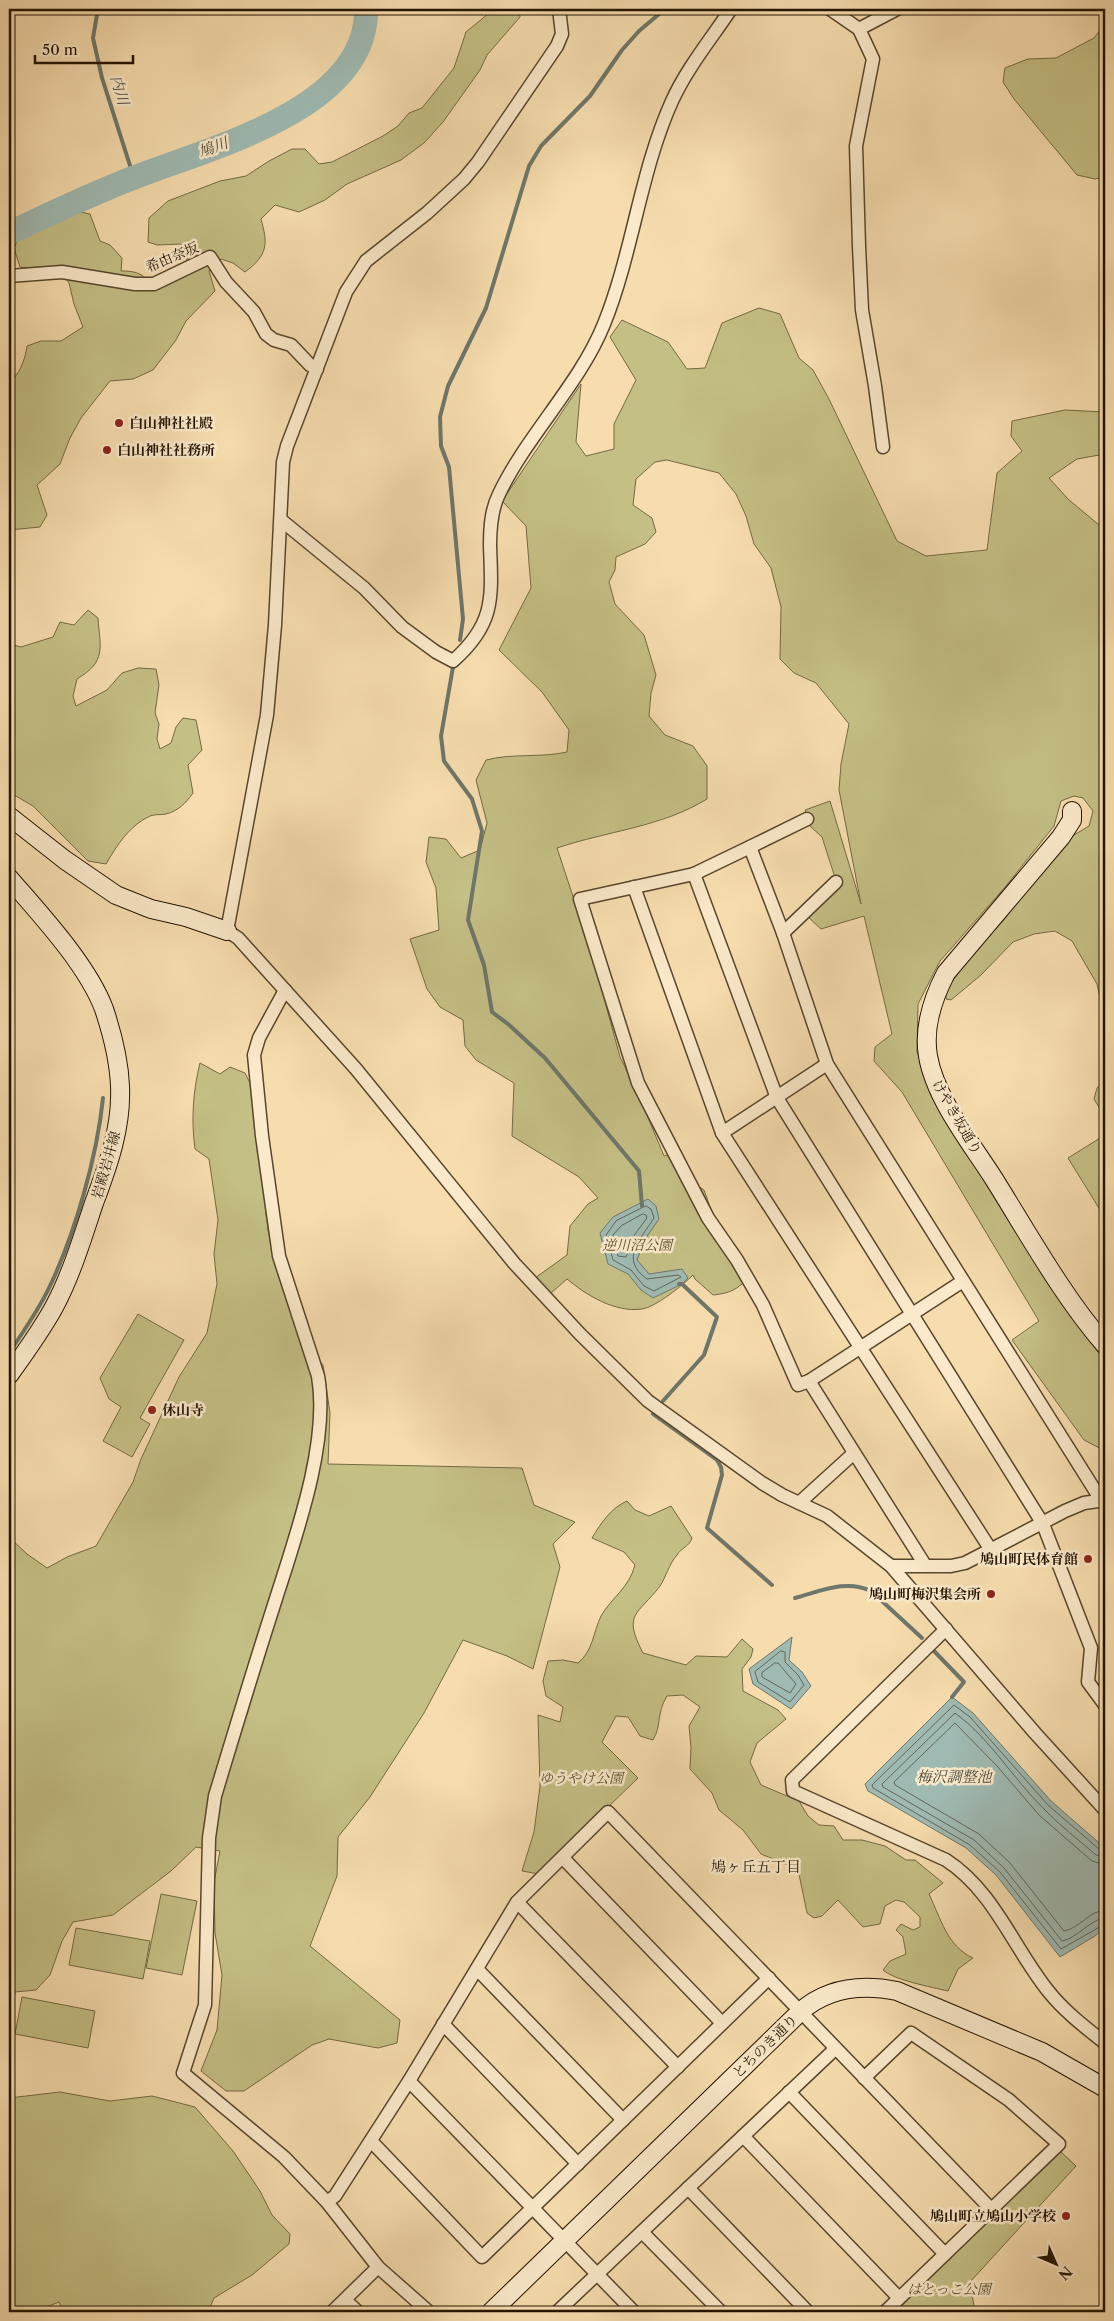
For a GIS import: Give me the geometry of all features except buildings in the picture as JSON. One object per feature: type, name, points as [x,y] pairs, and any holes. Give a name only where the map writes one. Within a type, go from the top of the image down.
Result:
[{"type":"street","points":[[227,931],[267,715],[275,625],[285,454],[346,292],[354,277],[366,261],[445,197],[478,162],[557,46],[562,34],[559,9]]},
{"type":"street","points":[[281,520],[364,588],[402,627],[436,652],[453,661],[471,645],[488,612],[492,592],[490,526],[498,494],[552,409],[588,357],[604,325],[628,250],[655,147],[672,101],[688,71],[731,9]]},
{"type":"street","points":[[830,9],[859,29],[873,59],[856,146],[862,310],[883,447]]},
{"type":"street","points":[[859,29],[897,9]]},
{"type":"street","name":"希由奈坂","points":[[9,276],[62,272],[116,282],[154,284],[210,257],[226,282],[254,312],[266,334],[274,340],[291,345],[310,365],[317,369]]},
{"type":"street","name":"けやき坂通り","points":[[1072,811],[1072,820],[1061,836],[946,972],[934,995],[930,1012],[928,1055],[934,1079],[969,1139],[1057,1279],[1085,1321],[1105,1345]]},
{"type":"street","points":[[9,816],[65,860],[116,895],[151,909],[186,917],[227,931],[238,938],[356,1069],[514,1263],[614,1368],[648,1401],[724,1457],[782,1495],[827,1516],[846,1528],[891,1566],[1035,1733],[1105,1810]]},
{"type":"street","points":[[807,819],[694,874],[580,899],[638,1083],[708,1218],[737,1260],[763,1305],[798,1385],[809,1381],[963,1281]]},
{"type":"street","points":[[750,847],[783,933],[827,1064],[1103,1500],[1084,1503],[966,1563],[951,1566],[891,1566]]},
{"type":"street","points":[[694,874],[777,1098],[1043,1524],[1091,1648],[1088,1682],[1105,1705]]},
{"type":"street","name":"岩殿岩井線","points":[[9,878],[50,926],[86,975],[103,1007],[113,1040],[120,1086],[114,1142],[71,1270],[54,1307],[33,1341],[9,1374]]},
{"type":"street","points":[[783,933],[836,882]]},
{"type":"street","points":[[634,887],[722,1133],[991,1550]]},
{"type":"street","points":[[285,990],[259,1038],[254,1055],[262,1136],[279,1256],[318,1376],[321,1390],[320,1421],[316,1456],[296,1536],[215,1796],[209,1838],[205,2005],[184,2072],[284,2156],[327,2202],[378,2267],[429,2312]]},
{"type":"street","points":[[722,1133],[827,1064]]},
{"type":"street","points":[[809,1381],[925,1565]]},
{"type":"street","points":[[800,1503],[854,1452]]},
{"type":"street","points":[[946,1629],[792,1780],[793,1791],[946,1860],[961,1870],[978,1888],[1049,1992],[1105,2043]]},
{"type":"street","points":[[327,2202],[335,2196],[371,2141],[517,1902],[608,1812],[991,2209]]},
{"type":"street","points":[[562,1858],[722,2023]]},
{"type":"street","points":[[517,1902],[678,2067]]},
{"type":"street","points":[[477,1969],[623,2120]]},
{"type":"street","points":[[371,2141],[482,2257],[769,1978]]},
{"type":"street","name":"とちのき通り","points":[[491,2312],[808,2004],[843,1990],[875,1987],[896,1991],[1042,2052],[1105,2088]]},
{"type":"street","points":[[443,2024],[578,2164]]},
{"type":"street","points":[[864,2078],[912,2033],[1009,2100],[1059,2144],[884,2312]]},
{"type":"street","points":[[557,2312],[835,2049]]},
{"type":"street","points":[[409,2081],[634,2312]]},
{"type":"street","points":[[789,2092],[945,2254]]},
{"type":"street","points":[[743,2136],[899,2298]]},
{"type":"street","points":[[688,2188],[808,2312]]},
{"type":"street","points":[[642,2232],[721,2312]]},
{"type":"street","points":[[332,2312],[378,2267]]},
{"type":"street","points":[[345,2300],[358,2312]]},
{"type":"green space","points":[[494,9],[519,9],[520,17],[487,55],[480,70],[443,122],[424,143],[401,160],[347,184],[325,200],[299,212],[275,205],[261,219],[265,235],[264,248],[253,266],[245,272],[233,263],[221,259],[209,271],[215,291],[186,321],[176,340],[153,370],[133,379],[110,381],[81,418],[70,438],[60,464],[37,485],[47,515],[40,527],[9,530],[9,384],[21,367],[27,346],[41,341],[61,341],[83,327],[74,304],[69,283],[58,268],[42,270],[20,267],[14,248],[20,235],[76,211],[90,214],[100,241],[110,245],[122,258],[121,271],[140,274],[154,288],[184,275],[187,258],[181,244],[157,245],[148,242],[149,218],[168,201],[220,181],[246,176],[292,149],[305,149],[319,164],[332,162],[383,136],[398,126],[409,113],[422,108],[454,68],[466,32]]},
{"type":"green space","points":[[1105,24],[1105,177],[1095,179],[1077,175],[1014,99],[1003,82],[1005,68],[1028,59],[1056,58],[1094,38]]},
{"type":"green space","name":"逆川沼公園","points":[[759,308],[780,314],[799,358],[813,370],[829,399],[897,541],[926,556],[987,550],[997,473],[1022,451],[1011,436],[1012,421],[1065,410],[1105,412],[1105,454],[1077,459],[1049,478],[1068,499],[1105,530],[1105,1021],[1097,984],[1072,941],[1055,931],[1034,934],[1013,942],[981,975],[951,1000],[946,999],[946,990],[970,957],[1003,921],[1069,838],[1089,826],[1093,811],[1083,798],[1074,796],[1061,801],[1054,826],[1006,886],[940,961],[918,1004],[917,1052],[934,1097],[1031,1256],[1074,1320],[1105,1361],[1105,1451],[1084,1440],[1012,1340],[1039,1321],[902,1092],[874,1061],[875,1047],[892,1034],[864,916],[821,929],[807,916],[838,887],[822,837],[810,826],[805,810],[830,801],[861,904],[839,790],[841,764],[849,724],[816,683],[794,673],[780,659],[781,607],[771,568],[754,544],[746,516],[736,494],[719,473],[667,460],[655,462],[636,479],[633,505],[652,518],[656,532],[645,544],[616,557],[615,570],[609,582],[615,604],[644,635],[656,675],[651,693],[649,716],[665,735],[693,746],[707,766],[707,799],[672,816],[557,848],[592,954],[620,1057],[637,1091],[664,1156],[669,1154],[678,1172],[704,1190],[713,1215],[750,1277],[733,1290],[713,1295],[693,1275],[662,1300],[642,1309],[632,1310],[602,1302],[567,1279],[550,1294],[535,1278],[567,1255],[570,1226],[588,1204],[598,1198],[579,1177],[512,1136],[514,1083],[476,1060],[465,1046],[463,1020],[440,1007],[427,989],[410,939],[439,930],[436,888],[426,862],[429,837],[446,839],[461,858],[480,850],[487,823],[476,780],[486,760],[567,752],[569,730],[542,692],[499,650],[531,588],[526,526],[502,501],[581,384],[576,442],[586,456],[614,449],[614,424],[636,380],[610,337],[622,320],[668,342],[687,369],[705,368],[722,323]]},
{"type":"green space","points":[[88,610],[98,618],[100,653],[93,666],[77,679],[73,696],[76,706],[107,690],[122,673],[138,668],[156,669],[159,685],[155,713],[159,724],[157,739],[160,749],[171,743],[176,727],[183,718],[196,720],[202,750],[188,765],[193,793],[188,800],[174,811],[150,816],[136,825],[119,843],[106,864],[88,861],[33,806],[9,792],[9,644],[21,647],[53,637],[60,622],[74,625]]},
{"type":"green space","points":[[200,1063],[220,1074],[230,1067],[245,1073],[251,1085],[268,1230],[280,1280],[298,1335],[323,1365],[330,1413],[328,1464],[522,1468],[534,1505],[575,1522],[553,1544],[560,1567],[533,1669],[507,1656],[463,1640],[424,1713],[370,1797],[338,1837],[337,1876],[310,1946],[400,2020],[397,2043],[378,2048],[329,2039],[312,2045],[244,2091],[226,2091],[201,2071],[217,2030],[222,1975],[215,1933],[214,1882],[220,1851],[196,1847],[171,1871],[113,1915],[73,1922],[62,1941],[50,1975],[36,1990],[15,1992],[9,2048],[9,1537],[27,1554],[47,1568],[67,1557],[96,1546],[133,1482],[141,1459],[179,1377],[207,1333],[217,1284],[214,1254],[218,1220],[209,1159],[195,1149],[193,1106]]},
{"type":"green space","points":[[1105,1081],[1105,1117],[1094,1099],[1097,1088]]},
{"type":"green space","points":[[1105,1135],[1105,1218],[1068,1158]]},
{"type":"green space","points":[[138,1314],[184,1340],[140,1418],[150,1424],[132,1457],[103,1441],[121,1407],[109,1399],[100,1378]]},
{"type":"green space","name":"ゆうやけ公園","points":[[627,1501],[635,1510],[649,1516],[671,1506],[692,1538],[674,1559],[660,1586],[635,1615],[633,1622],[634,1630],[643,1653],[686,1665],[696,1656],[727,1657],[742,1639],[753,1649],[751,1657],[742,1669],[743,1691],[778,1710],[786,1719],[757,1743],[750,1762],[761,1785],[799,1801],[808,1816],[819,1825],[834,1826],[843,1840],[862,1840],[885,1846],[906,1860],[915,1860],[943,1883],[929,1894],[941,1922],[951,1939],[964,1953],[973,1958],[958,1969],[948,1991],[904,1980],[883,1970],[890,1961],[906,1954],[903,1937],[896,1930],[901,1924],[913,1930],[920,1927],[920,1917],[904,1902],[896,1900],[885,1906],[880,1924],[863,1927],[838,1900],[822,1916],[814,1918],[807,1913],[799,1874],[793,1867],[761,1854],[743,1830],[719,1810],[712,1793],[690,1769],[691,1747],[689,1726],[700,1707],[683,1695],[667,1696],[661,1708],[656,1735],[653,1740],[640,1736],[628,1717],[616,1716],[602,1742],[638,1778],[539,1874],[522,1871],[534,1832],[540,1786],[538,1715],[560,1722],[563,1707],[546,1696],[543,1681],[548,1661],[563,1660],[578,1663],[583,1658],[590,1647],[601,1616],[629,1580],[635,1565],[624,1552],[592,1538],[611,1512]]},
{"type":"green space","points":[[161,1894],[197,1901],[182,1975],[146,1968]]},
{"type":"green space","points":[[76,1928],[150,1941],[143,1979],[69,1965]]},
{"type":"green space","points":[[22,1997],[95,2011],[88,2048],[15,2034]]},
{"type":"green space","points":[[60,2092],[110,2101],[152,2096],[195,2107],[233,2151],[260,2191],[272,2215],[290,2234],[289,2244],[252,2275],[214,2298],[208,2312],[64,2312],[59,2302],[33,2312],[9,2312],[9,2098]]},
{"type":"green space","name":"はとっこ公園","points":[[1059,2150],[1076,2166],[970,2282],[975,2312],[892,2312]]},
{"type":"water","points":[[648,1199],[656,1206],[659,1219],[645,1239],[637,1260],[649,1274],[682,1269],[688,1278],[682,1284],[653,1298],[641,1290],[628,1274],[608,1264],[600,1233],[613,1217]]},
{"type":"water","points":[[792,1637],[789,1660],[802,1672],[811,1686],[791,1709],[753,1684],[749,1669]]},
{"type":"water","name":"梅沢調整池","points":[[952,1697],[973,1713],[1051,1801],[1105,1848],[1105,1927],[1095,1936],[1060,1957],[996,1875],[966,1848],[868,1791],[865,1784]]},
{"type":"waterway","name":"内川","points":[[98,9],[93,38],[102,78],[134,178]]},
{"type":"waterway","name":"鳩川","points":[[9,233],[117,184],[240,138],[278,120],[313,99],[341,74],[360,44],[366,9]]},
{"type":"waterway","points":[[460,640],[463,619],[449,467],[441,446],[440,417],[448,386],[486,308],[529,166],[541,146],[590,96],[622,50],[639,31],[665,9]]},
{"type":"waterway","points":[[453,667],[441,736],[444,761],[472,799],[482,831],[468,920],[484,965],[492,1012],[545,1058],[639,1171],[642,1206]]},
{"type":"waterway","points":[[9,1353],[45,1297],[68,1244],[84,1195],[96,1145],[103,1098]]},
{"type":"waterway","points":[[663,1401],[704,1355],[717,1317],[682,1284],[679,1284]]},
{"type":"waterway","points":[[655,1410],[653,1414],[717,1460],[721,1467],[722,1475],[707,1528],[772,1585]]},
{"type":"waterway","points":[[795,1598],[833,1587],[852,1586],[862,1588],[871,1591],[922,1638]]},
{"type":"waterway","points":[[934,1651],[964,1682],[952,1697]]},
{"type":"place","name":"白山神社社殿","points":[[119,423]]},
{"type":"place","name":"白山神社社務所","points":[[107,450]]},
{"type":"place","name":"休山寺","points":[[152,1410]]},
{"type":"place","name":"鳩山町民体育館","points":[[1088,1559]]},
{"type":"place","name":"鳩山町梅沢集会所","points":[[991,1594]]},
{"type":"place","name":"鳩山町立鳩山小学校","points":[[1066,2216]]},
{"type":"district","name":"鳩ヶ丘五丁目","points":[[756,1866]]}]
